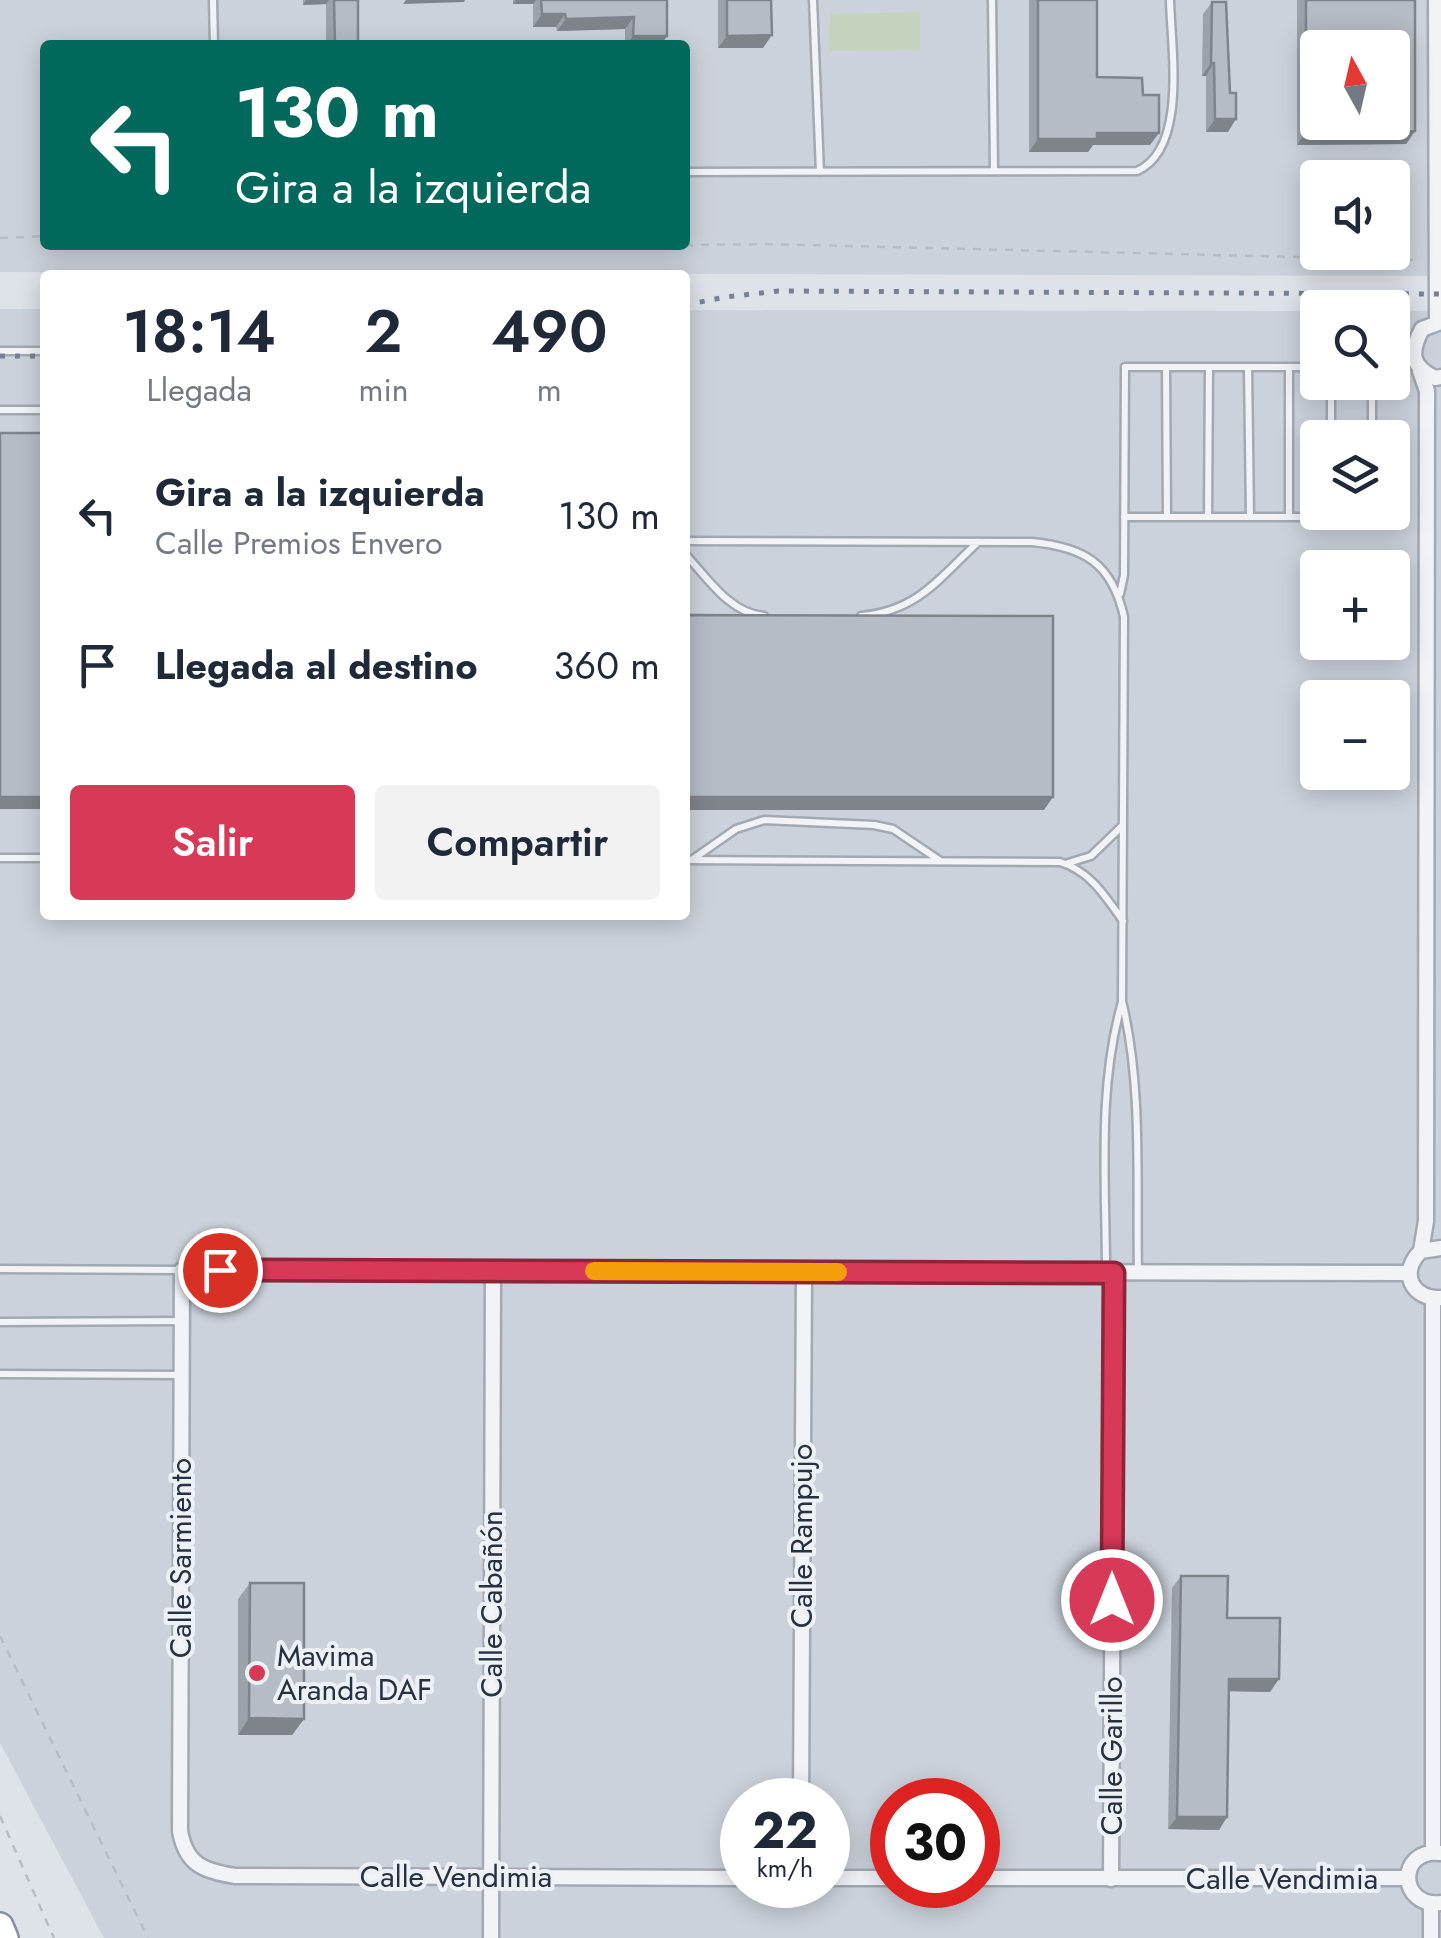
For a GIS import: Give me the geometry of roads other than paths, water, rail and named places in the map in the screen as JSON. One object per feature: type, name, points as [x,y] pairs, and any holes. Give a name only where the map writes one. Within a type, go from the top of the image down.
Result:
[{"type":"highway","points":[[0,1926],[5,1938]]},
{"type":"street","points":[[1432,1938],[1436,1903],[1420,1900],[1411,1891],[1408,1878],[1416,1858],[1437,1852],[1437,1298],[1419,1294],[1411,1286],[1409,1274],[1410,1265],[1422,1251],[1426,1221],[1427,391],[1414,358],[1414,344],[1422,329],[1439,322],[1436,0]]},
{"type":"street","points":[[1420,371],[1435,378],[1441,376]]},
{"type":"street","points":[[1422,1251],[1441,1248]]},
{"type":"street","points":[[182,1270],[1409,1274]]},
{"type":"street","name":"Calle Sarmiento","points":[[182,1270],[183,1846]]},
{"type":"street","name":"Calle Cabañón","points":[[491,1938],[492,1271]]},
{"type":"street","name":"Calle Rampujo","points":[[801,1778],[804,1272]]},
{"type":"street","name":"Calle Garillo","points":[[1110,1273],[1111,1879]]},
{"type":"street","name":"Calle Vendimia","points":[[183,1846],[204,1872],[235,1876],[720,1878]]},
{"type":"street","name":"Calle Vendimia","points":[[1000,1878],[1408,1878]]},
{"type":"lane","points":[[213,0],[214,40]]},
{"type":"lane","points":[[813,0],[820,172]]},
{"type":"lane","points":[[690,172],[1137,171],[1148,166],[1167,142],[1172,120],[1170,0]]},
{"type":"lane","points":[[992,2],[994,171]]},
{"type":"lane","points":[[0,351],[40,351]]},
{"type":"lane","points":[[1138,1273],[1136,1092],[1132,1043],[1122,1001],[1124,617],[1120,596],[1124,575],[1125,367],[1300,367]]},
{"type":"lane","points":[[1166,367],[1168,517]]},
{"type":"lane","points":[[1208,517],[1209,367]]},
{"type":"lane","points":[[1248,367],[1250,517]]},
{"type":"lane","points":[[1289,367],[1289,517]]},
{"type":"lane","points":[[0,410],[40,410]]},
{"type":"lane","points":[[1124,517],[1300,516]]},
{"type":"lane","points":[[690,540],[1046,543],[1082,552],[1097,564],[1120,596]]},
{"type":"lane","points":[[844,616],[901,609],[979,541]]},
{"type":"lane","points":[[690,559],[729,602],[749,615],[775,617]]},
{"type":"lane","points":[[690,859],[736,829],[764,820],[894,828],[939,860]]},
{"type":"lane","points":[[1064,864],[1090,856],[1123,826]]},
{"type":"lane","points":[[0,858],[40,858]]},
{"type":"lane","points":[[690,860],[1064,864],[1092,880],[1123,921]]},
{"type":"lane","points":[[1110,1273],[1106,1096],[1111,1038],[1122,1001]]},
{"type":"lane","points":[[0,1269],[182,1270]]},
{"type":"lane","points":[[0,1322],[181,1320]]},
{"type":"lane","points":[[0,1374],[181,1375]]},
{"type":"railway","points":[[690,304],[778,291],[1441,294]]},
{"type":"railway","points":[[0,356],[40,356]]},
{"type":"place","name":"Mavima Aranda DAF","points":[[257,1673]]}]
